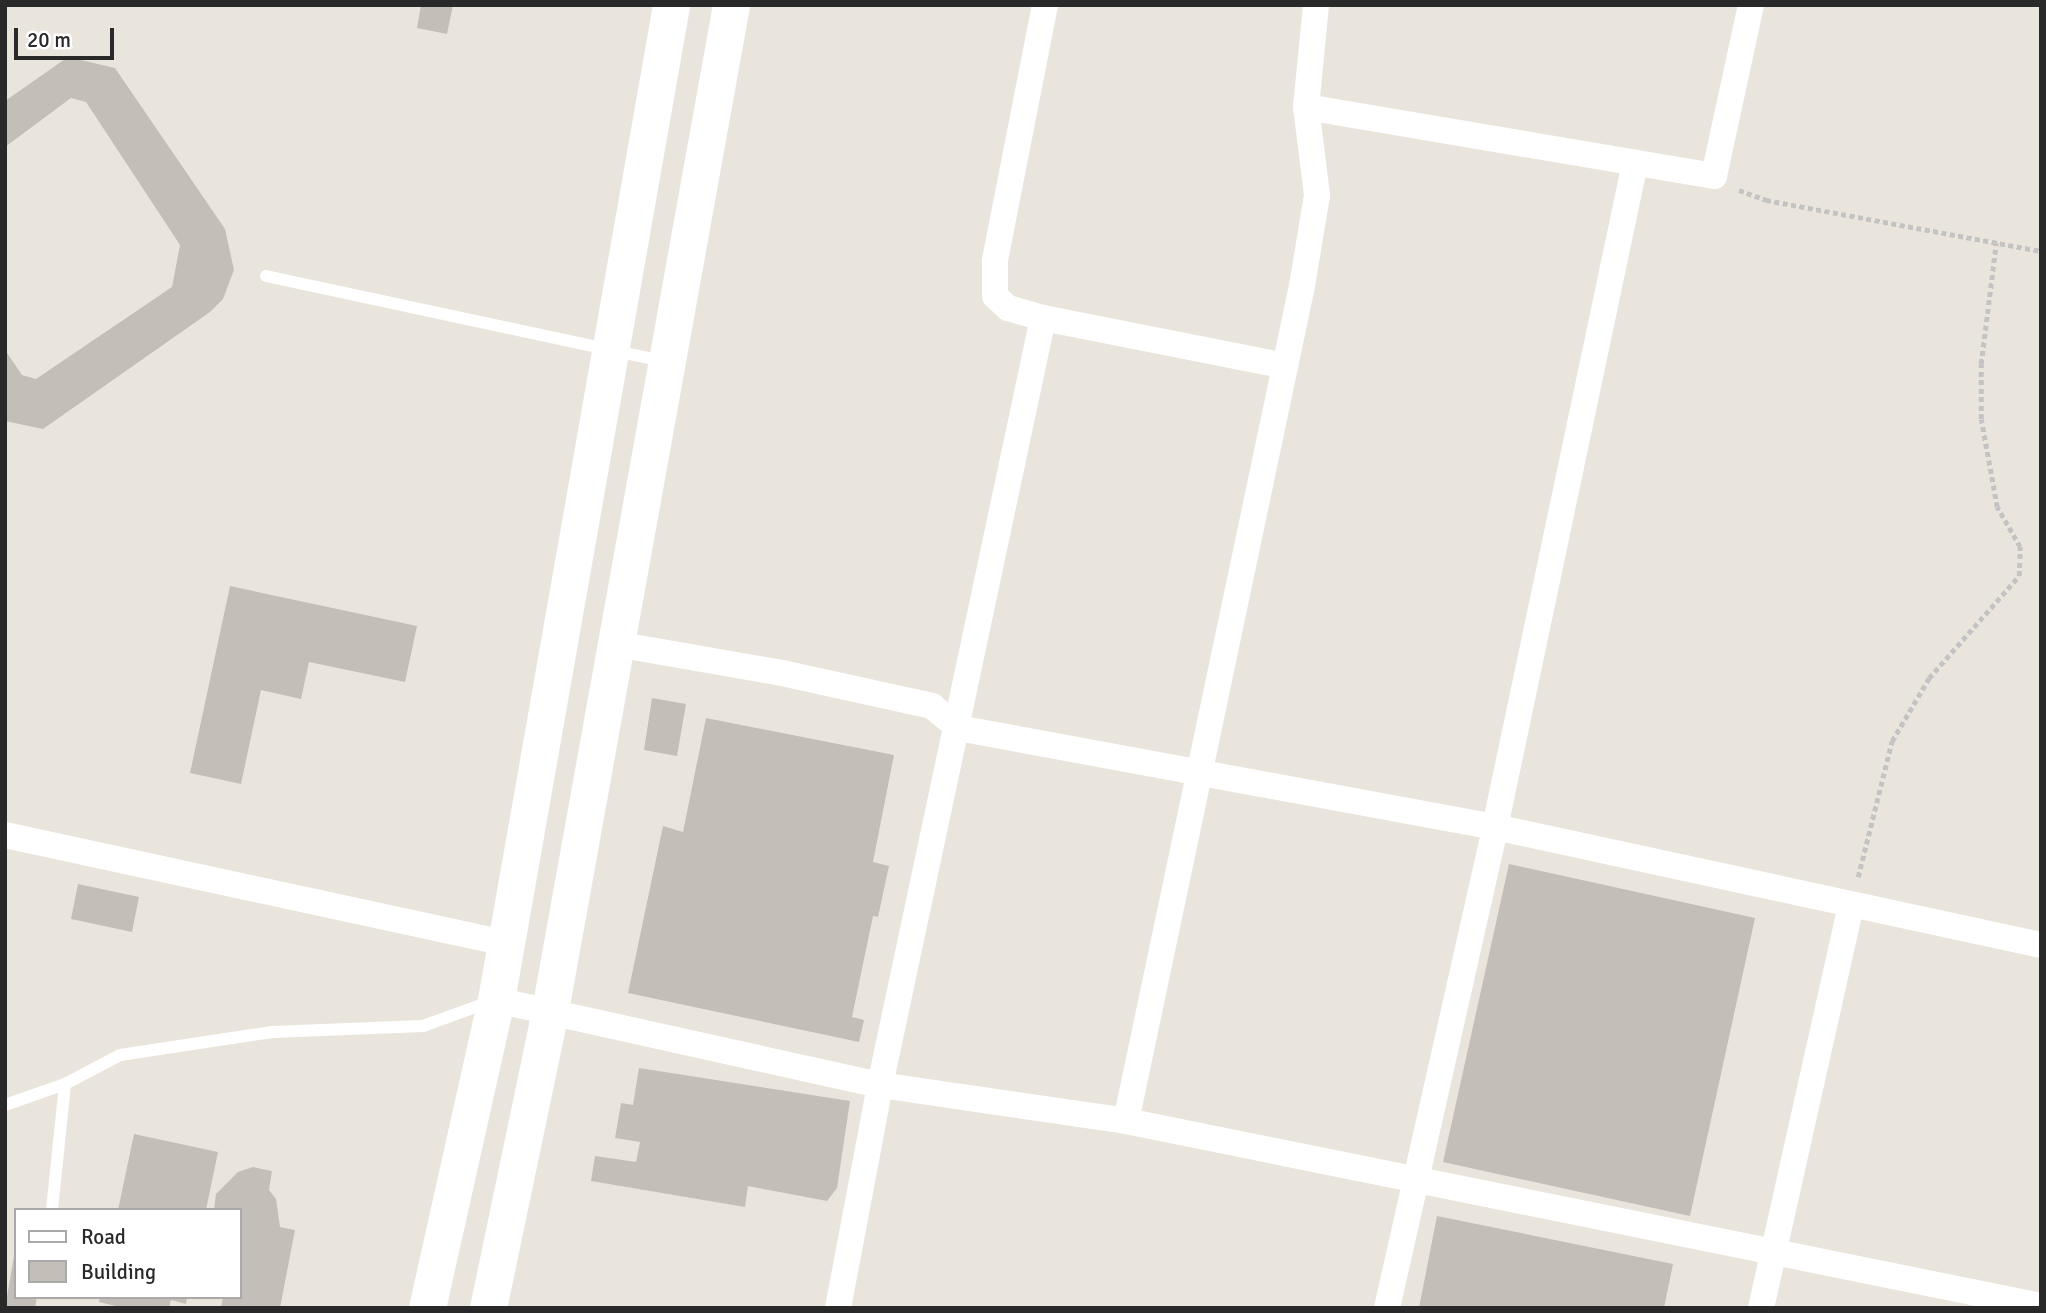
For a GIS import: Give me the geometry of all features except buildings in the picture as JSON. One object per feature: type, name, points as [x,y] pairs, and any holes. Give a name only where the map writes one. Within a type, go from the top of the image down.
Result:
[{"type":"main road","points":[[427,1308],[496,1000],[608,350],[671,5]]},
{"type":"main road","points":[[488,1308],[550,1010],[731,5]]},
{"type":"street","points":[[1045,5],[995,261],[995,296],[1008,308],[1043,318],[1285,366]]},
{"type":"street","points":[[1126,1121],[1285,366],[1317,195],[1306,107],[1316,5]]},
{"type":"street","points":[[1306,107],[1714,176],[1751,5]]},
{"type":"street","points":[[1387,1308],[1495,827],[1635,163]]},
{"type":"street","points":[[838,1308],[880,1085],[1043,318]]},
{"type":"street","points":[[616,644],[782,673],[932,706],[958,727],[1199,769],[1495,827],[2041,945]]},
{"type":"street","points":[[5,835],[505,943]]},
{"type":"street","points":[[1761,1308],[1851,905]]},
{"type":"street","points":[[496,1000],[880,1085],[1126,1121],[2041,1306]]},
{"type":"lane","points":[[266,276],[667,362]]},
{"type":"lane","points":[[5,1105],[65,1084],[120,1055],[272,1032],[423,1026],[496,1000]]},
{"type":"lane","points":[[52,1208],[65,1084]]},
{"type":"path","points":[[1714,176],[1766,200],[2041,251]]},
{"type":"path","points":[[1851,905],[1892,741],[1930,678],[2019,576],[2020,547],[1997,507],[1981,419],[1981,364],[1996,243]]}]
